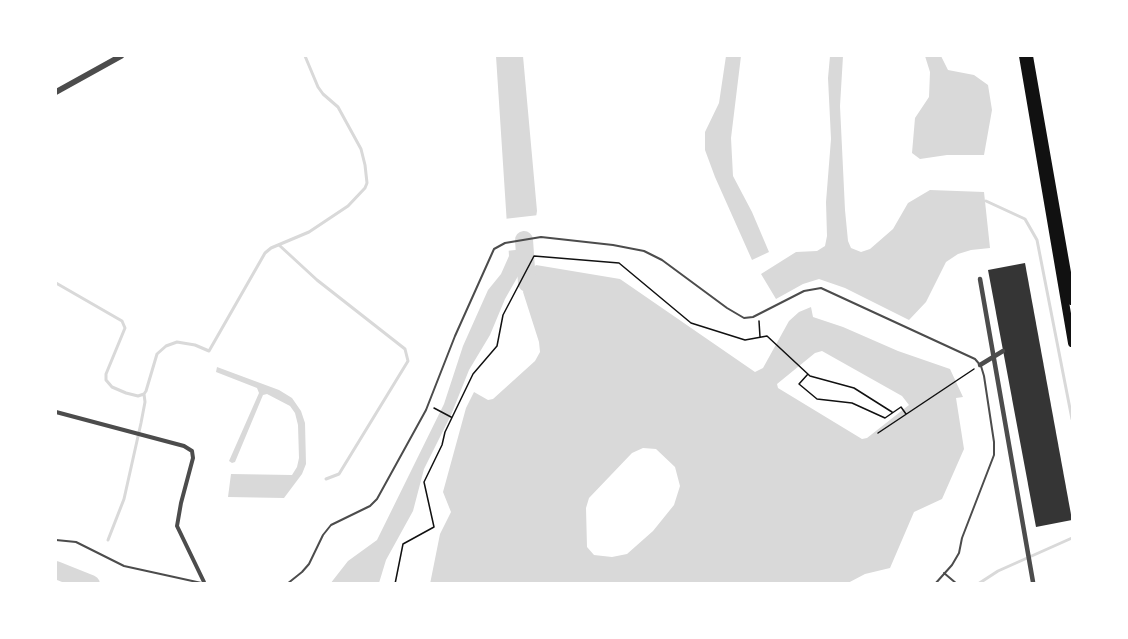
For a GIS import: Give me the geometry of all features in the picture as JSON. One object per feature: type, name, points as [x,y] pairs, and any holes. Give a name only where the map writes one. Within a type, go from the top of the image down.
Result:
[{"type":"main road","points":[[1023,56],[1072,343]]},
{"type":"main road","points":[[1029,56],[1072,300]]},
{"type":"street","points":[[56,92],[121,56]]},
{"type":"street","points":[[980,279],[1033,582]]},
{"type":"street","points":[[980,365],[1003,351]]},
{"type":"street","points":[[56,412],[184,446],[192,451],[193,458],[177,526],[205,583]]},
{"type":"lane","points":[[286,584],[309,564],[331,525],[370,506],[377,499],[427,405],[494,249],[505,243],[541,237],[644,251],[662,260],[737,315],[749,318],[804,291],[821,288],[968,354],[980,365],[984,376],[994,455],[962,538],[959,553],[935,584]]},
{"type":"lane","points":[[56,540],[76,542],[124,566],[205,583]]},
{"type":"lane","points":[[944,573],[957,584]]},
{"type":"path","points":[[395,584],[403,544],[434,527],[424,482],[473,374],[497,346],[503,315],[534,256],[619,263],[690,322],[745,340],[767,336],[808,374],[854,388],[892,412]]},
{"type":"path","points":[[759,314],[760,337]]},
{"type":"path","points":[[878,433],[980,365]]},
{"type":"path","points":[[808,374],[799,384],[817,399],[852,403],[885,418],[901,407],[906,414]]},
{"type":"path","points":[[427,405],[452,417]]},
{"type":"shaded area","points":[[496,56],[523,56],[537,211],[530,255],[505,299],[490,335],[469,370],[451,415],[424,469],[413,511],[386,560],[379,583],[330,584],[348,561],[377,540],[444,404],[463,346],[488,290],[501,274],[509,256]]},
{"type":"shaded area","points":[[726,56],[741,56],[731,138],[733,176],[769,252],[752,260],[705,150],[705,132],[719,103]]},
{"type":"shaded area","points":[[830,56],[843,56],[840,106],[845,210],[848,241],[851,248],[861,252],[870,249],[893,229],[908,203],[930,190],[984,192],[990,248],[958,254],[946,262],[926,302],[909,320],[845,288],[819,279],[803,284],[776,299],[761,274],[796,252],[817,251],[825,246],[831,139],[828,78]]},
{"type":"shaded area","points":[[925,56],[941,56],[948,70],[974,75],[988,85],[992,110],[984,155],[947,155],[920,159],[912,153],[915,118],[929,97],[930,72]]},
{"type":"shaded area","points":[[536,265],[620,279],[755,372],[763,368],[789,321],[799,312],[811,307],[813,317],[950,369],[963,397],[956,398],[964,449],[942,499],[914,512],[890,568],[865,574],[846,584],[430,584],[440,534],[451,512],[443,492],[466,408],[474,392],[488,400],[493,399],[535,361],[540,352],[523,292],[531,271]],"holes":[[[822,351],[902,396],[909,405],[867,438],[862,439],[778,388],[777,384],[815,353]],[[643,448],[656,449],[675,467],[680,486],[674,505],[653,531],[627,554],[612,557],[594,555],[587,547],[586,508],[589,498],[632,453]]]},
{"type":"shaded area","points":[[217,367],[279,390],[292,398],[301,411],[305,423],[306,464],[302,474],[284,498],[228,497],[231,474],[292,475],[299,458],[298,425],[295,413],[290,406],[267,394],[263,395],[235,462],[229,461],[259,393],[257,388],[216,372]]},
{"type":"pier","points":[[539,215],[534,248],[506,251],[504,219]]},
{"type":"building","points":[[1025,263],[1072,520],[1036,527],[988,270]]},
{"type":"waterway","points":[[108,540],[124,499],[141,423],[145,402],[144,394],[157,354],[166,346],[177,342],[195,345],[209,351],[265,253],[271,248],[309,232],[348,206],[365,188],[367,183],[361,149],[338,107],[318,87],[305,56]]},
{"type":"waterway","points":[[986,201],[1025,219],[1037,240],[1072,419]]},
{"type":"waterway","points":[[524,240],[527,283]]},
{"type":"waterway","points":[[279,245],[317,280],[405,349],[408,361],[339,474],[326,479]]},
{"type":"waterway","points":[[56,283],[122,321],[125,328],[106,374],[106,380],[112,387],[126,393],[138,396],[144,394]]},
{"type":"waterway","points":[[978,584],[998,571],[1072,538]]},
{"type":"waterway","points":[[56,570],[91,584]]}]
